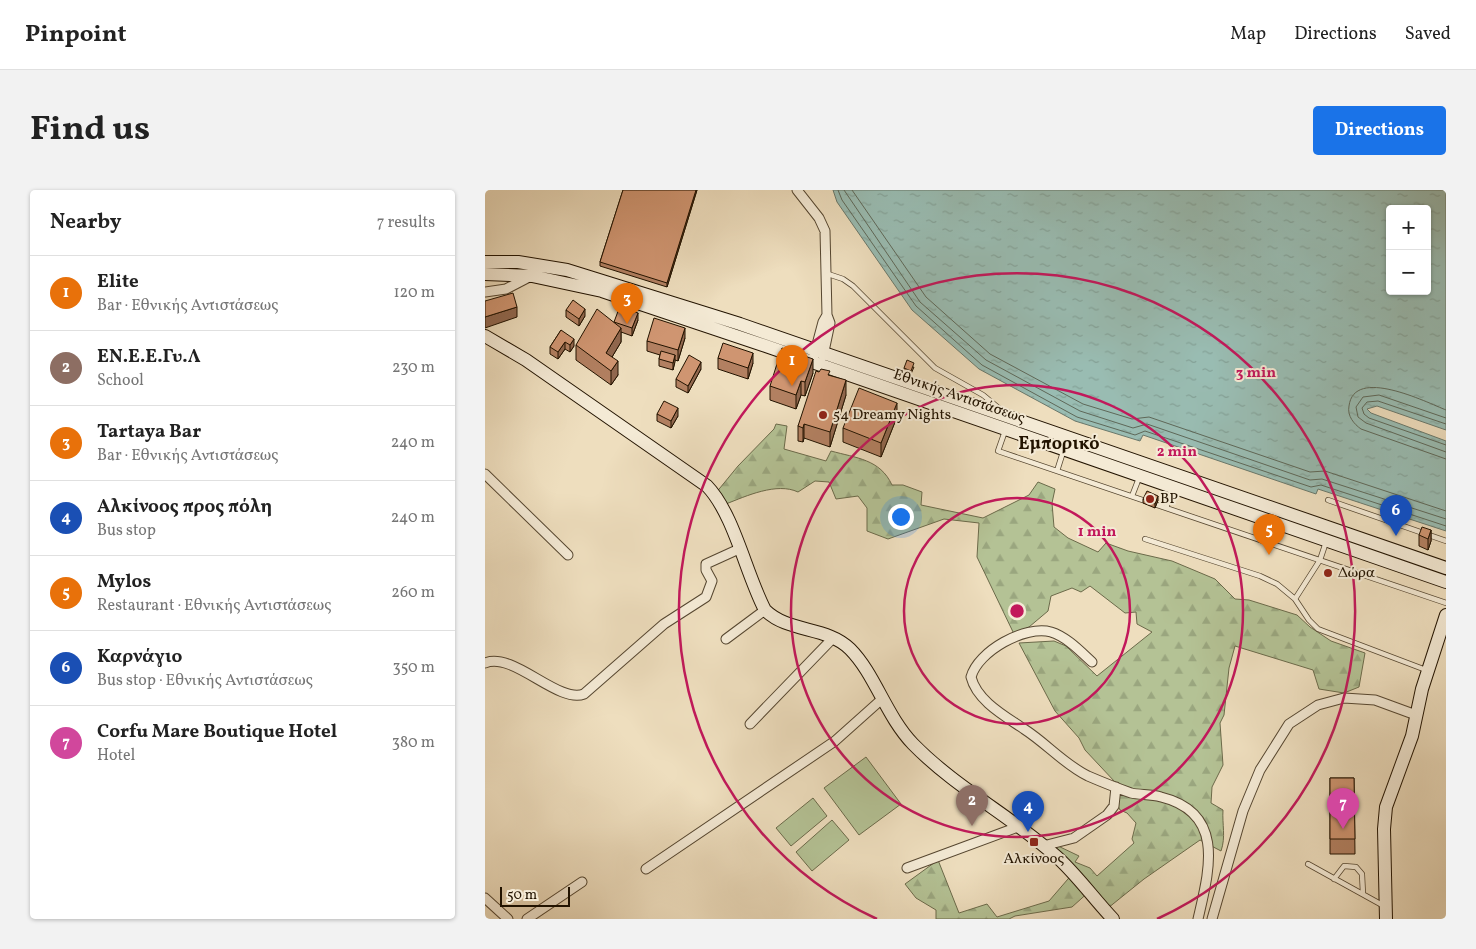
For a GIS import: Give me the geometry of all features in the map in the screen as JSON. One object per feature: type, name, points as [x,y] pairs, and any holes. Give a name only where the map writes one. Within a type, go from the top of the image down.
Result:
[{"type":"main road","name":"Εθνικής Αντιστάσεως","points":[[485,262],[527,263],[574,272],[740,324],[818,359],[1005,430],[1446,582]]},
{"type":"main road","name":"Εθνικής Αντιστάσεως","points":[[485,274],[532,276],[602,292],[1009,418],[1443,566]]},
{"type":"main road","points":[[485,336],[526,360],[707,486],[715,494],[725,514],[765,610],[778,620],[833,638],[851,650],[899,728],[926,756],[957,783],[1058,858],[1113,919]]},
{"type":"main road","points":[[1385,913],[1384,818],[1389,797],[1412,736],[1428,670],[1446,615]]},
{"type":"street","points":[[797,190],[824,228],[828,274],[827,315],[823,322],[818,359]]},
{"type":"street","points":[[485,292],[506,289],[532,276]]},
{"type":"street","points":[[485,474],[568,555]]},
{"type":"street","points":[[485,663],[500,661],[568,694],[583,694],[664,624],[706,597],[712,581],[706,564],[739,549]]},
{"type":"street","points":[[726,639],[765,610]]},
{"type":"street","points":[[1092,662],[1058,635],[1034,631],[1017,636],[998,646],[975,669],[971,677],[976,687],[999,713],[1048,745],[1078,770],[1130,792],[1171,800],[1191,812],[1203,825],[1210,860],[1198,919]]},
{"type":"street","points":[[750,724],[833,638]]},
{"type":"street","points":[[1212,919],[1243,811],[1260,770],[1289,724],[1319,705],[1345,698],[1375,700],[1416,716]]},
{"type":"street","points":[[646,869],[835,741],[882,699]]},
{"type":"street","points":[[1043,846],[1074,838],[1107,815],[1114,806],[1116,787]]},
{"type":"street","points":[[907,868],[1018,827]]},
{"type":"street","points":[[527,919],[582,882]]},
{"type":"street","points":[[485,898],[509,919]]},
{"type":"lane","points":[[828,274],[843,279],[853,286],[935,368],[983,395],[1009,418]]},
{"type":"lane","points":[[1005,430],[998,451],[1446,603]]},
{"type":"lane","points":[[1057,470],[1064,450]]},
{"type":"lane","points":[[1133,496],[1139,476]]},
{"type":"lane","points":[[1166,508],[1173,488]]},
{"type":"lane","points":[[1328,500],[1446,541]]},
{"type":"lane","points":[[1145,539],[1268,580],[1295,599],[1309,620],[1318,629],[1428,670]]},
{"type":"lane","points":[[1295,599],[1320,560],[1327,541]]},
{"type":"lane","points":[[1308,864],[1363,894],[1385,913]]},
{"type":"lane","points":[[1334,879],[1344,866],[1356,867],[1362,874],[1363,894]]},
{"type":"green space","points":[[776,424],[787,426],[784,449],[826,461],[831,451],[866,461],[881,470],[892,485],[903,485],[922,492],[921,505],[983,518],[1029,495],[1038,482],[1055,489],[1052,503],[1054,527],[1068,538],[1098,552],[1106,543],[1128,551],[1172,561],[1215,579],[1235,599],[1249,600],[1297,615],[1310,627],[1331,641],[1365,653],[1359,687],[1344,693],[1319,689],[1313,670],[1235,646],[1229,668],[1224,715],[1220,723],[1223,765],[1212,787],[1211,803],[1223,810],[1224,836],[1221,851],[1200,840],[1144,879],[1108,908],[1091,890],[1072,907],[1015,916],[1009,919],[936,919],[936,910],[916,898],[905,884],[938,860],[959,913],[987,904],[997,917],[1049,901],[1074,872],[1049,847],[1056,845],[1079,856],[1075,862],[1090,868],[1097,876],[1134,843],[1132,839],[1136,823],[1127,813],[1120,810],[1112,793],[1115,782],[1085,750],[1079,738],[1055,711],[1019,643],[1054,641],[1066,646],[1097,676],[1152,632],[1137,624],[1136,612],[1125,613],[1090,586],[1081,592],[1072,588],[1051,596],[1048,611],[1029,627],[1014,634],[977,557],[979,523],[944,519],[888,539],[867,531],[867,508],[858,496],[836,499],[829,482],[815,481],[798,492],[790,489],[771,489],[726,504],[715,494],[738,466],[774,429]]},
{"type":"green space","points":[[866,757],[901,804],[859,835],[824,788]]},
{"type":"green space","points":[[813,798],[827,816],[791,846],[776,828]]},
{"type":"green space","points":[[832,820],[849,840],[812,871],[796,852]]},
{"type":"water","points":[[833,190],[1446,190],[1446,430],[1377,406],[1367,409],[1371,413],[1446,441],[1446,531],[1318,489],[1316,494],[1143,435],[1140,441],[1075,421],[979,369],[912,310],[837,202]]},
{"type":"building","points":[[623,190],[696,190],[667,283],[600,262]]},
{"type":"building","points":[[513,293],[517,307],[485,317],[485,301]]},
{"type":"building","points":[[573,300],[585,309],[579,319],[566,310]]},
{"type":"building","points":[[620,306],[638,313],[632,328],[614,322]]},
{"type":"building","points":[[597,309],[621,328],[606,353],[618,361],[611,371],[576,345]]},
{"type":"building","points":[[654,318],[685,328],[678,350],[647,341]]},
{"type":"building","points":[[561,330],[574,339],[570,345],[565,342],[558,352],[550,347]]},
{"type":"building","points":[[723,343],[753,353],[748,368],[718,358]]},
{"type":"building","points":[[782,348],[813,359],[805,382],[801,381],[796,395],[770,386]]},
{"type":"building","points":[[661,351],[675,355],[673,363],[659,359]]},
{"type":"building","points":[[689,355],[701,362],[688,386],[676,379]]},
{"type":"building","points":[[907,360],[914,363],[911,371],[904,368]]},
{"type":"building","name":"54 Dreamy Nights","points":[[821,369],[830,371],[828,375],[846,380],[830,432],[804,424],[803,428],[798,426],[816,371],[819,372]]},
{"type":"building","points":[[859,388],[897,403],[881,443],[843,428]]},
{"type":"building","points":[[664,401],[678,408],[671,421],[657,414]]},
{"type":"building","points":[[1147,491],[1158,496],[1155,504],[1143,499]]},
{"type":"building","points":[[1422,527],[1431,530],[1428,539],[1419,535]]},
{"type":"building","points":[[1330,778],[1354,778],[1355,839],[1330,839]]},
{"type":"place","name":"Tartaya Bar","points":[[627,324]]},
{"type":"place","name":"Elite","points":[[792,386]]},
{"type":"place","name":"54 Dreamy Nights","points":[[823,415]]},
{"type":"place","name":"BP","points":[[1150,499]]},
{"type":"place","name":"Καρνάγιο","points":[[1396,536]]},
{"type":"place","name":"Mylos","points":[[1269,555]]},
{"type":"place","name":"Δώρα","points":[[1328,573]]},
{"type":"place","name":"ΕΝ.Ε.Ε.Γυ.Λ","points":[[972,826]]},
{"type":"place","name":"Corfu Mare Boutique Hotel","points":[[1343,829]]},
{"type":"place","name":"Αλκίνοος προς πόλη","points":[[1028,832]]},
{"type":"place","name":"Αλκίνοος","points":[[1034,842]]},
{"type":"district","name":"Εμπορικό","points":[[1059,444]]}]
